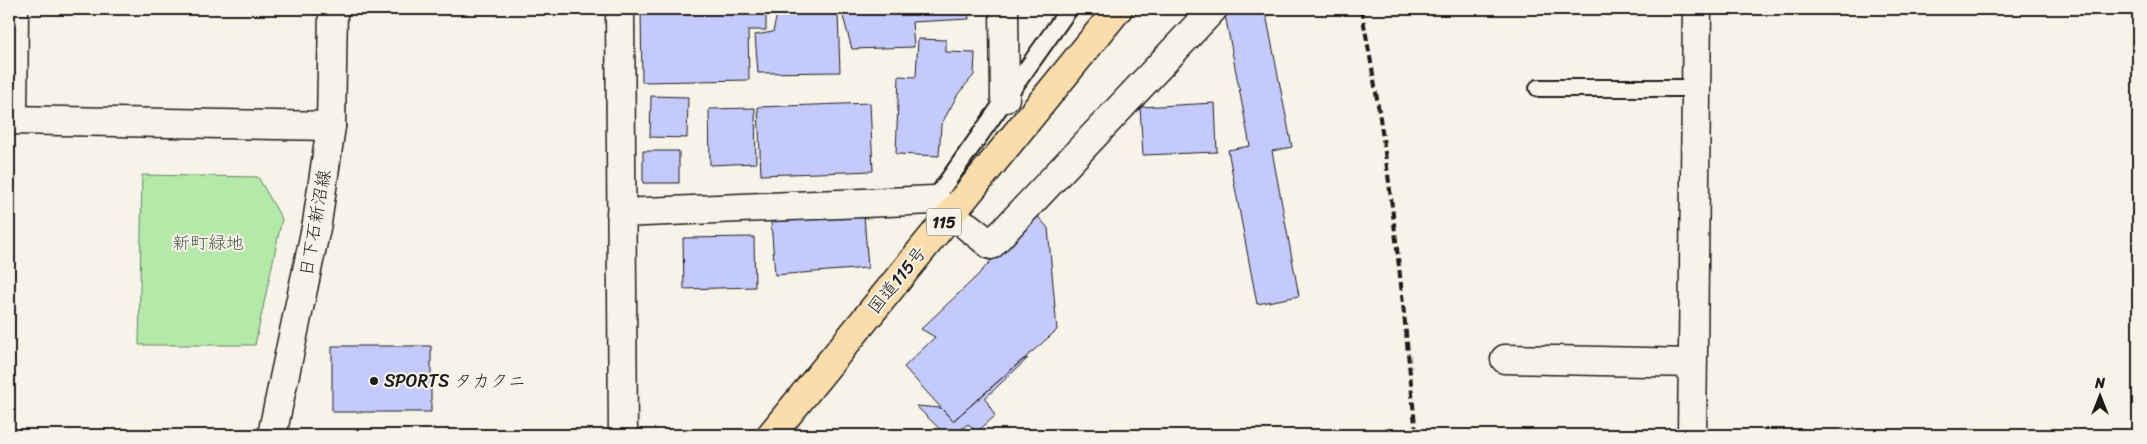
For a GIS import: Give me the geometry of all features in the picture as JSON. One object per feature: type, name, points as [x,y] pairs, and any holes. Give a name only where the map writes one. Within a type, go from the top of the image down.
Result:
[{"type":"highway","name":"国道115号","points":[[771,435],[1118,9]]},
{"type":"street","points":[[14,9],[11,120],[331,126]]},
{"type":"street","name":"日下石新沼線","points":[[272,435],[317,224],[331,126],[333,9]]},
{"type":"street","points":[[620,9],[623,435]]},
{"type":"street","points":[[1004,9],[1005,98]]},
{"type":"street","points":[[967,226],[991,245],[1214,9]]},
{"type":"street","points":[[1692,435],[1697,9]]},
{"type":"street","points":[[621,213],[939,203]]},
{"type":"street","points":[[1505,359],[1693,363]]},
{"type":"lane","points":[[939,203],[1005,98],[1069,9]]},
{"type":"lane","points":[[1538,88],[1696,88]]},
{"type":"green space","name":"新町緑地","points":[[142,175],[258,177],[282,219],[255,345],[139,345]]},
{"type":"building","points":[[641,9],[766,9],[766,30],[748,30],[749,80],[642,82]]},
{"type":"building","points":[[841,9],[968,9],[969,19],[912,22],[914,47],[852,49]]},
{"type":"building","points":[[1224,9],[1265,9],[1292,147],[1272,151],[1299,296],[1257,304],[1228,150],[1250,146]]},
{"type":"building","points":[[838,13],[840,72],[758,73],[755,35],[773,32],[777,14]]},
{"type":"building","points":[[918,39],[946,40],[946,52],[975,53],[974,75],[958,94],[941,125],[939,156],[896,154],[899,76],[916,77]]},
{"type":"building","points":[[651,96],[688,97],[687,138],[650,137]]},
{"type":"building","points":[[870,103],[873,171],[761,175],[758,107]]},
{"type":"building","points":[[1215,103],[1217,152],[1143,155],[1140,107]]},
{"type":"building","points":[[755,108],[756,163],[710,165],[709,109]]},
{"type":"building","points":[[643,151],[679,151],[679,183],[643,183]]},
{"type":"building","points":[[1035,213],[1048,228],[1057,330],[953,421],[904,367],[935,337],[921,329],[976,277]]},
{"type":"building","points":[[864,215],[868,268],[775,275],[771,222]]},
{"type":"building","points":[[754,237],[755,287],[684,289],[683,238]]},
{"type":"building","points":[[332,346],[431,346],[431,412],[332,412]]},
{"type":"building","points":[[1028,358],[985,398],[995,416],[977,432],[968,424],[954,435],[946,435],[916,406],[941,408],[953,421],[1021,361]]},
{"type":"railway","points":[[1361,9],[1387,168],[1416,435]]},
{"type":"place","name":"SPORTS タカクニ","points":[[374,381]]}]
